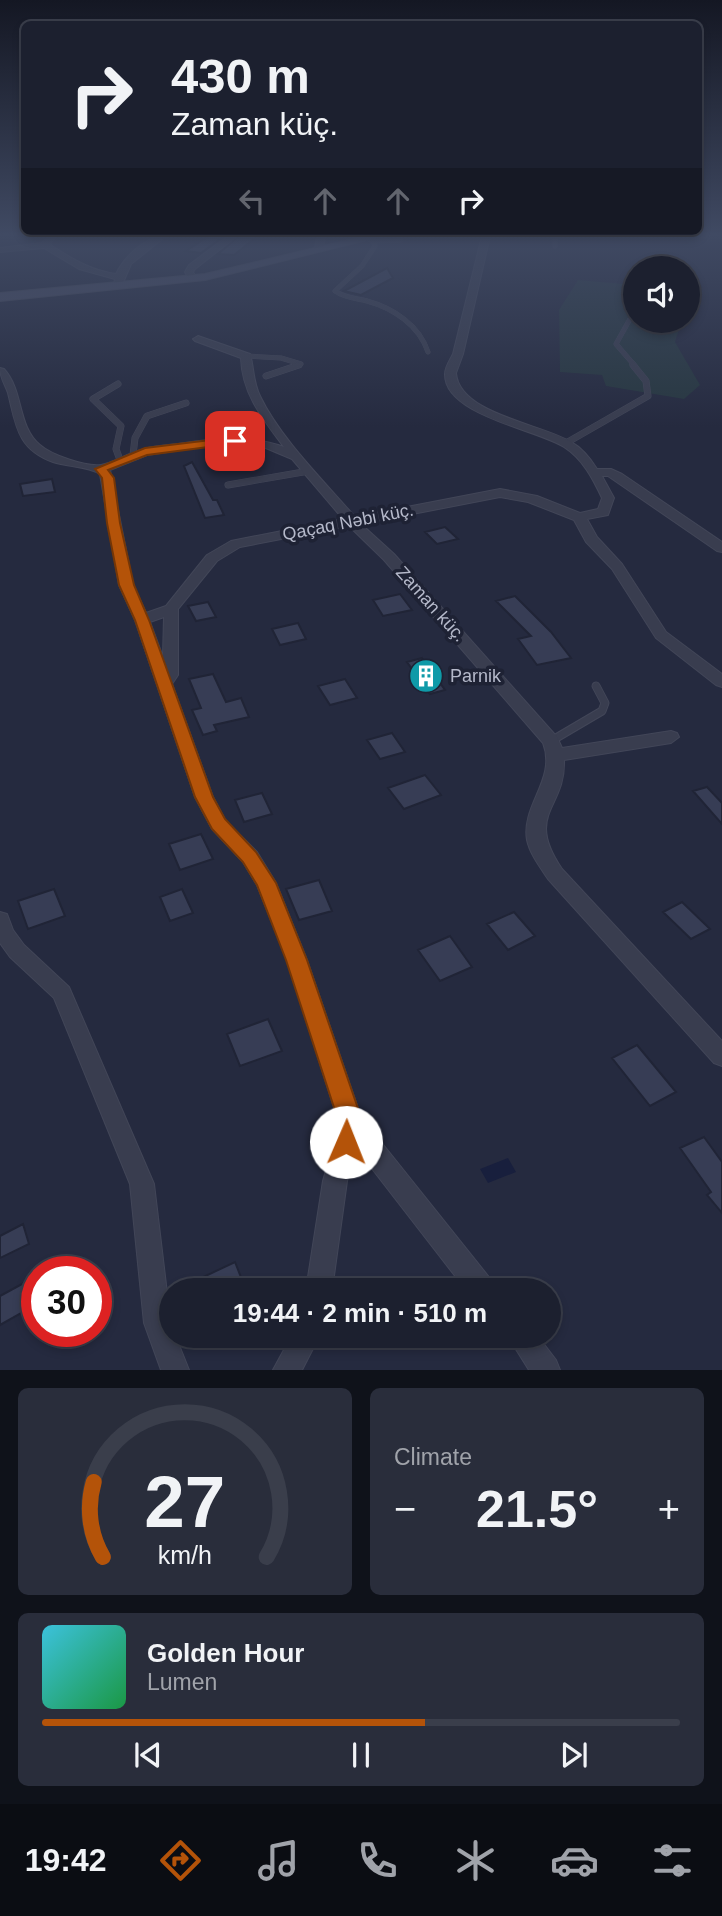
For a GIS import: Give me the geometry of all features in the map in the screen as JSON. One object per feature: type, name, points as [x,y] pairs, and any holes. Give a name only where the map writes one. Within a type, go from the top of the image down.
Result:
[{"type":"street","points":[[470,300],[450,378],[464,398],[484,411],[566,443],[580,455],[608,498],[603,512],[579,517],[591,539],[617,567],[661,635],[722,682]]},
{"type":"street","points":[[198,340],[246,356],[247,380],[260,408],[296,456]]},
{"type":"street","points":[[0,371],[13,389],[19,427],[27,442],[58,460],[101,469],[108,478],[113,523],[127,585],[165,683],[204,797],[218,824],[250,857],[266,883],[297,960],[351,1123],[474,1278]]},
{"type":"street","points":[[235,441],[277,429]]},
{"type":"street","name":"Zaman küç.","points":[[101,469],[126,458],[235,441],[263,443],[296,456],[351,520],[398,567],[554,748]]},
{"type":"street","points":[[593,472],[611,473],[618,477],[722,548]]},
{"type":"street","name":"Qaçaq Nəbi küç.","points":[[171,609],[212,558],[222,549],[236,544],[500,493],[525,495],[546,502],[560,512],[579,517]]},
{"type":"street","points":[[142,620],[171,609],[170,676],[165,683]]},
{"type":"street","points":[[671,737],[554,748],[555,774],[536,835],[539,848],[555,874],[722,1056]]},
{"type":"street","points":[[0,920],[9,943],[46,975],[62,993],[142,1184],[156,1323],[175,1370]]},
{"type":"street","points":[[321,1278],[335,1181],[351,1123]]},
{"type":"street","points":[[287,1370],[300,1348]]},
{"type":"street","points":[[530,1348],[546,1370]]},
{"type":"lane","points":[[359,300],[369,302],[416,327],[424,337],[428,352]]},
{"type":"lane","points":[[566,443],[648,396],[646,381],[625,359],[616,344],[623,331]]},
{"type":"lane","points":[[246,356],[281,358],[301,364],[266,376]]},
{"type":"lane","points":[[118,384],[93,399],[121,426],[117,449],[126,458],[147,416],[186,403]]},
{"type":"lane","points":[[228,485],[309,471]]},
{"type":"lane","points":[[554,748],[602,711],[605,703],[596,686]]},
{"type":"shaded area","points":[[565,300],[623,300],[623,333],[678,333],[675,342],[700,385],[684,399],[606,386],[602,375],[560,372],[559,310]]},
{"type":"water","points":[[508,1158],[516,1172],[488,1183],[480,1169]]},
{"type":"building","points":[[192,462],[224,515],[205,518],[184,466]]},
{"type":"building","points":[[52,479],[55,492],[23,496],[20,484]]},
{"type":"building","points":[[445,527],[458,539],[437,544],[425,532]]},
{"type":"building","points":[[400,594],[412,610],[383,616],[373,600]]},
{"type":"building","points":[[515,596],[551,632],[571,658],[537,665],[518,639],[531,636],[496,601]]},
{"type":"building","points":[[208,602],[216,617],[196,621],[188,606]]},
{"type":"building","points":[[298,623],[306,639],[280,645],[272,629]]},
{"type":"building","name":"Parnik","points":[[422,658],[445,690],[430,694],[407,662]]},
{"type":"building","points":[[213,674],[226,702],[241,698],[249,717],[214,725],[217,731],[203,735],[192,710],[201,708],[189,679]]},
{"type":"building","points":[[345,679],[357,698],[330,705],[318,686]]},
{"type":"building","points":[[392,733],[405,752],[380,759],[367,740]]},
{"type":"building","points":[[425,775],[441,795],[404,809],[388,788]]},
{"type":"building","points":[[707,787],[722,803],[722,824],[693,791]]},
{"type":"building","points":[[262,793],[272,814],[244,822],[235,800]]},
{"type":"building","points":[[201,834],[213,859],[180,870],[169,844]]},
{"type":"building","points":[[319,880],[332,911],[299,920],[286,889]]},
{"type":"building","points":[[54,889],[65,916],[28,929],[18,901]]},
{"type":"building","points":[[182,889],[193,913],[170,921],[160,897]]},
{"type":"building","points":[[682,902],[710,929],[691,939],[663,912]]},
{"type":"building","points":[[514,912],[535,936],[508,950],[487,924]]},
{"type":"building","points":[[450,936],[472,967],[440,981],[418,950]]},
{"type":"building","points":[[268,1019],[282,1051],[240,1066],[227,1034]]},
{"type":"building","points":[[637,1045],[676,1092],[650,1106],[612,1058]]},
{"type":"building","points":[[704,1137],[722,1162],[722,1213],[707,1195],[711,1192],[680,1148]]},
{"type":"building","points":[[23,1224],[29,1244],[0,1258],[0,1236]]},
{"type":"building","points":[[235,1262],[241,1278],[201,1278]]},
{"type":"building","points":[[21,1285],[21,1313],[0,1325],[0,1296]]},
{"type":"place","name":"Parnik","points":[[426,676]]},
{"type":"route","points":[[235,441],[145,452],[101,469],[108,478],[113,523],[127,585],[142,620],[204,797],[218,824],[250,857],[266,883],[297,960],[351,1123],[346,1142]]}]
